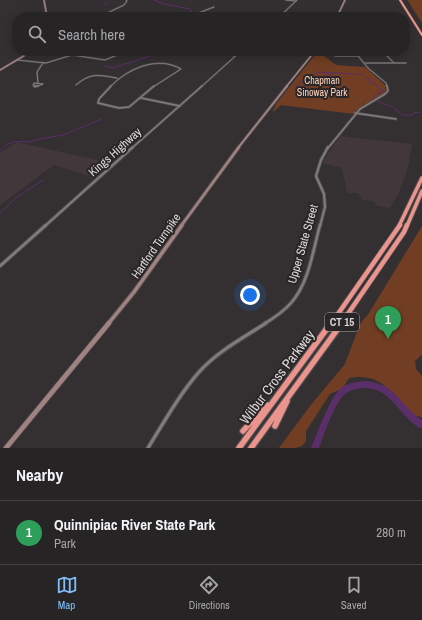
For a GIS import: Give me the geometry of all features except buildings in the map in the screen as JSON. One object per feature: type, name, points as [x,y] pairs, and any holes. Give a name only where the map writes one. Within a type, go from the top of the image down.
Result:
[{"type":"highway","points":[[401,0],[409,12]]},
{"type":"highway","points":[[401,0],[408,12]]},
{"type":"highway","points":[[410,13],[422,30]]},
{"type":"highway","points":[[410,15],[422,36]]},
{"type":"highway","name":"Wilbur Cross Parkway","points":[[239,448],[277,395],[310,353],[397,230],[422,178]]},
{"type":"highway","name":"Wilbur Cross Parkway","points":[[251,448],[292,390],[319,356],[404,232],[422,191]]},
{"type":"highway","points":[[275,426],[292,390]]},
{"type":"highway","points":[[243,431],[277,395]]},
{"type":"main road","points":[[44,0],[46,12]]},
{"type":"main road","points":[[340,12],[346,0]]},
{"type":"main road","points":[[0,70],[24,56]]},
{"type":"main road","name":"Hartford Turnpike","points":[[6,448],[134,292],[218,173],[312,56]]},
{"type":"street","points":[[109,12],[124,5],[127,2],[126,0]]},
{"type":"street","points":[[286,0],[296,0]]},
{"type":"street","points":[[285,12],[296,0]]},
{"type":"street","points":[[201,12],[214,7]]},
{"type":"street","points":[[17,60],[43,63],[68,56]]},
{"type":"street","points":[[79,56],[105,60],[115,56]]},
{"type":"street","name":"Kings Highway","points":[[0,266],[235,56]]},
{"type":"street","points":[[335,56],[358,56]]},
{"type":"street","name":"Upper State Street","points":[[148,448],[174,404],[200,371],[228,347],[280,314],[292,302],[304,281],[325,212],[324,194],[316,176],[316,169],[327,149],[355,113],[365,104],[386,95],[388,90],[386,83],[358,56]]},
{"type":"street","points":[[387,56],[395,63]]},
{"type":"street","points":[[38,83],[37,72],[43,63]]},
{"type":"street","points":[[365,63],[406,64]]},
{"type":"street","points":[[152,64],[176,66],[181,68],[153,86],[141,98],[133,106],[126,108],[99,104],[98,100],[117,78],[129,71],[152,64]]},
{"type":"street","points":[[76,85],[85,77],[91,75],[117,78]]},
{"type":"street","points":[[141,98],[180,106]]},
{"type":"street","points":[[355,113],[396,120]]},
{"type":"shaded area","points":[[340,136],[412,144],[408,168],[398,195],[390,208],[377,206],[374,201],[362,200],[358,193],[347,193],[342,168],[322,163]]},
{"type":"shaded area","points":[[17,142],[115,164],[99,179],[54,165],[0,205],[0,153]]},
{"type":"green space","points":[[407,0],[422,0],[422,23],[408,1]]},
{"type":"green space","name":"Chapman Sinoway Park","points":[[314,56],[324,56],[336,65],[365,67],[385,85],[386,92],[379,98],[362,106],[354,114],[281,105],[272,113],[276,104]]},
{"type":"green space","points":[[422,226],[422,355],[415,361],[416,369],[422,376],[422,417],[412,414],[405,409],[385,386],[376,380],[364,377],[349,378],[342,389],[330,394],[306,431],[306,441],[302,446],[296,448],[279,448],[310,406],[345,364],[360,324],[369,313]]},
{"type":"waterway","points":[[154,0],[164,4],[190,9],[192,12]]},
{"type":"waterway","points":[[104,6],[107,2]]},
{"type":"waterway","points":[[105,66],[113,68],[150,56]]},
{"type":"waterway","points":[[295,87],[307,78],[313,77],[317,72],[354,74]]},
{"type":"waterway","points":[[357,74],[364,75]]},
{"type":"waterway","points":[[307,88],[326,75],[331,75]]},
{"type":"waterway","points":[[366,78],[370,79],[371,83],[375,83],[377,87],[384,91],[375,95],[373,99]]},
{"type":"waterway","points":[[377,101],[392,107],[403,115],[413,115],[413,113],[420,112]]},
{"type":"waterway","points":[[0,151],[3,147],[10,143],[32,142],[34,140],[63,135],[102,119]]},
{"type":"waterway","points":[[0,213],[17,197],[43,180]]},
{"type":"waterway","points":[[315,448],[335,401],[342,391],[352,386],[371,385],[381,388],[392,396],[411,417],[422,425]]},
{"type":"place","name":"Quinnipiac River State Park","points":[[388,339]]}]
